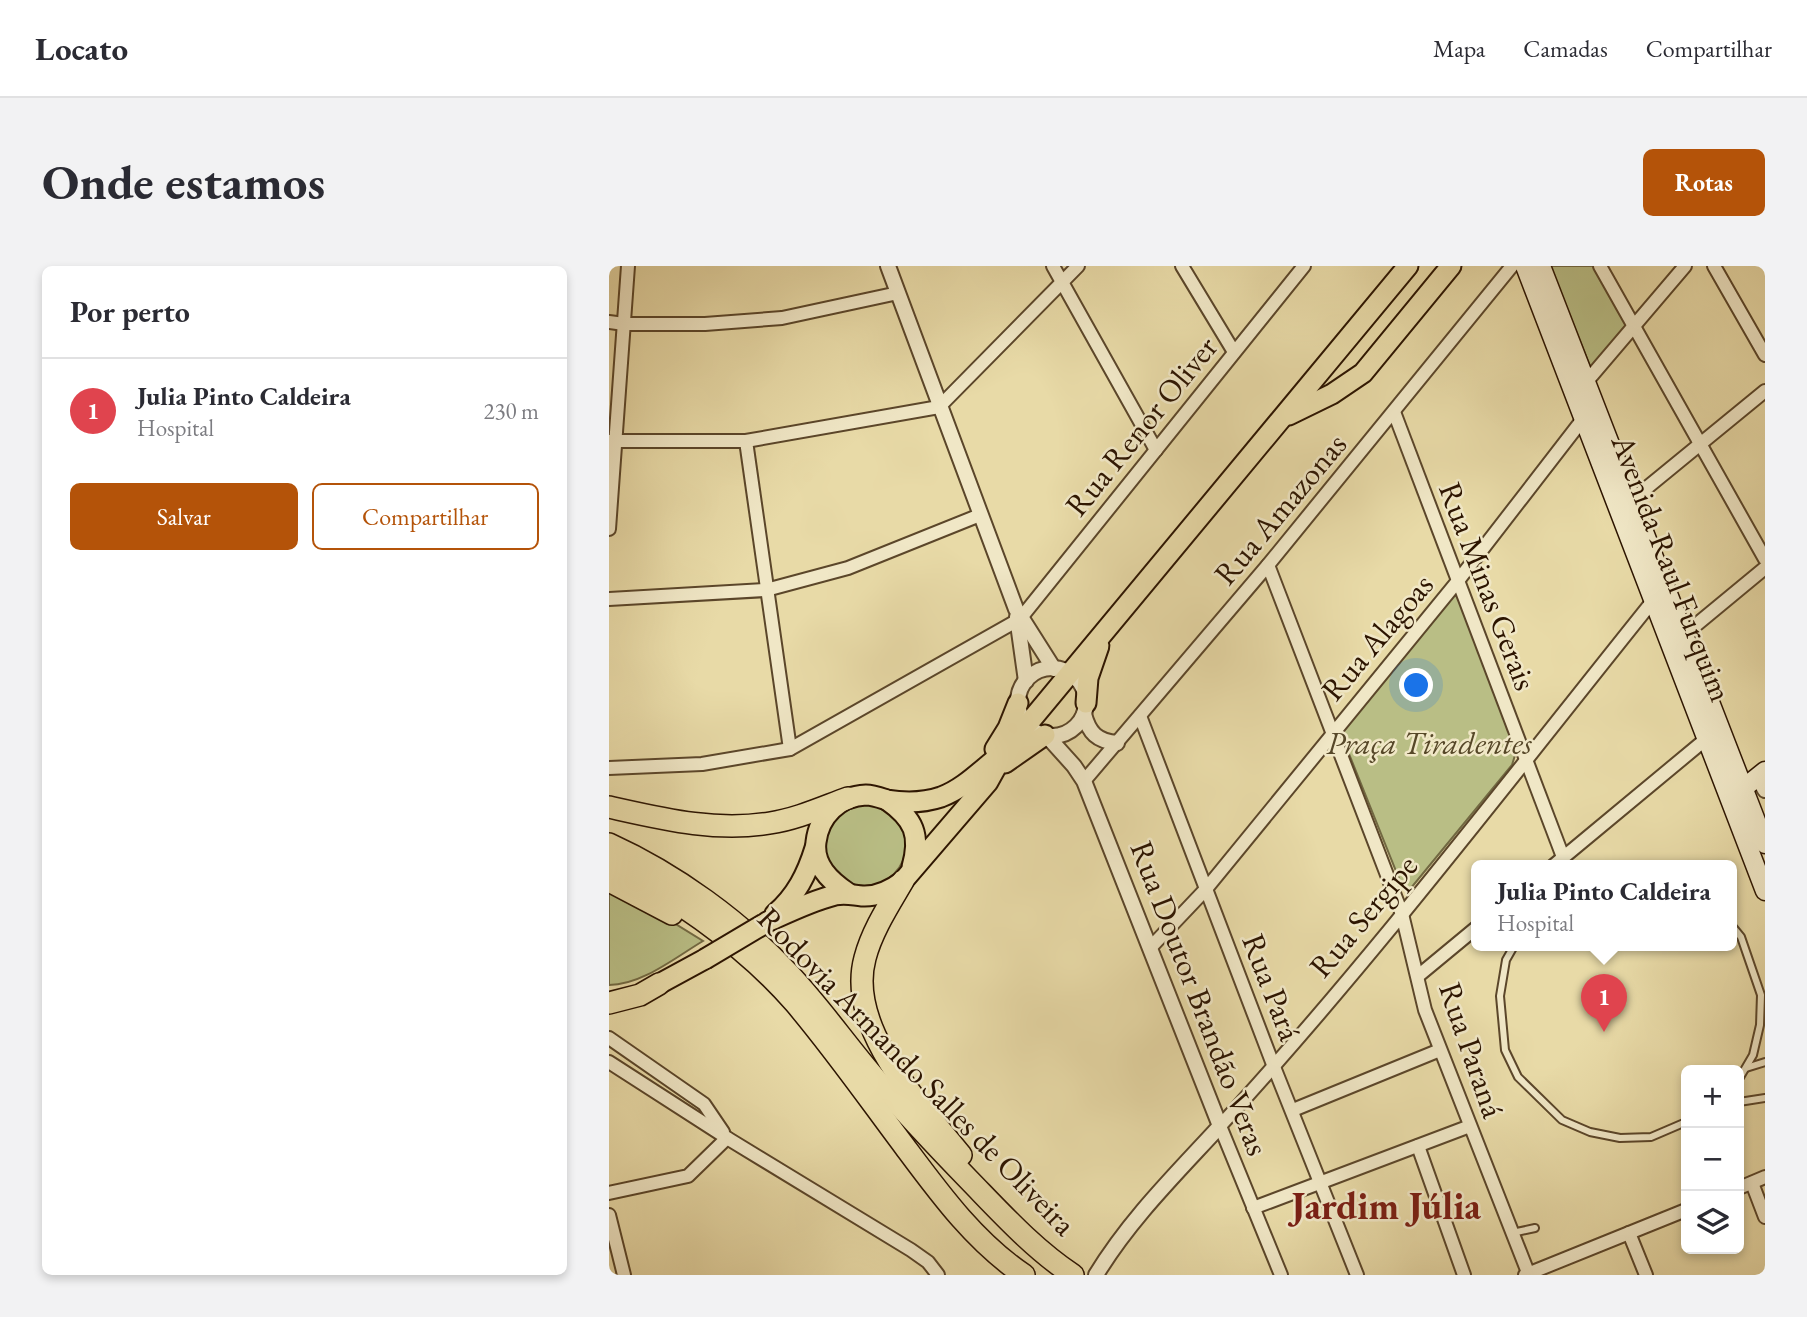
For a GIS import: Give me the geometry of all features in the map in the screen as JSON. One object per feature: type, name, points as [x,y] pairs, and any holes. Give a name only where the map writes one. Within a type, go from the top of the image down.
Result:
[{"type":"highway","points":[[609,807],[683,822],[739,827],[773,823],[848,798]]},
{"type":"highway","name":"Rodovia Armando Salles de Oliveira","points":[[609,844],[679,883],[714,908],[788,972],[873,1076],[929,1139],[1014,1227],[1066,1270]]},
{"type":"highway","name":"Rodovia Armando Salles de Oliveira","points":[[609,862],[651,884],[694,914],[736,946],[774,982],[794,1002],[953,1211],[986,1244],[1024,1275]]},
{"type":"highway","points":[[907,875],[871,940],[864,960],[863,1001],[868,1021],[877,1040],[917,1100],[1014,1227]]},
{"type":"highway","points":[[609,881],[659,906],[707,935],[774,982]]},
{"type":"highway","points":[[609,991],[659,984]]},
{"type":"highway","points":[[609,1003],[640,995],[659,984]]},
{"type":"main road","points":[[1060,670],[1111,624],[1408,266]]},
{"type":"main road","points":[[1282,419],[1332,394],[1363,373],[1451,266]]},
{"type":"main road","name":"Avenida Raul Furquim","points":[[1525,266],[1580,389],[1625,506],[1653,601],[1677,640],[1736,794]]},
{"type":"main road","name":"Avenida Raul Furquim","points":[[1541,266],[1580,389],[1583,419],[1665,586],[1677,640],[1706,739],[1736,794],[1753,815],[1765,844]]},
{"type":"main road","points":[[815,847],[820,866],[831,882],[848,893],[863,896],[891,890],[907,875],[982,777],[1027,725],[1060,670],[1152,573]]},
{"type":"main road","points":[[1085,709],[1092,664],[1111,624]]},
{"type":"main road","points":[[982,777],[1018,703]]},
{"type":"main road","points":[[765,923],[784,907],[798,889],[809,869],[817,832],[824,817],[835,806],[848,798],[868,795],[887,800],[929,800],[982,777],[1046,736]]},
{"type":"main road","points":[[1736,794],[1763,778]]},
{"type":"main road","points":[[887,800],[904,812],[914,829],[917,849],[907,875]]},
{"type":"main road","name":"Avenida Raul Furquim","points":[[1753,815],[1765,891]]},
{"type":"main road","points":[[659,984],[765,923],[806,905],[848,893]]},
{"type":"street","points":[[609,530],[612,441],[628,266]]},
{"type":"street","points":[[888,266],[1018,616],[1026,681]]},
{"type":"street","points":[[1053,266],[1156,450]]},
{"type":"street","points":[[612,441],[746,441],[939,407],[1078,266]]},
{"type":"street","points":[[1182,266],[1234,352]]},
{"type":"street","name":"Rua Renor Oliver","points":[[1018,616],[1304,266]]},
{"type":"street","name":"Rua Amazonas","points":[[1084,781],[1268,565],[1511,266]]},
{"type":"street","points":[[1600,266],[1765,559]]},
{"type":"street","points":[[1580,389],[1685,266]]},
{"type":"street","points":[[1714,266],[1765,355]]},
{"type":"street","points":[[609,322],[705,324],[782,318],[898,293]]},
{"type":"street","points":[[1625,506],[1765,391]]},
{"type":"street","name":"Rua Minas Gerais","points":[[1394,412],[1563,857]]},
{"type":"street","name":"Rua Alagoas","points":[[1151,947],[1206,889],[1457,582],[1583,419]]},
{"type":"street","points":[[746,441],[790,749]]},
{"type":"street","points":[[609,599],[766,590],[848,568],[980,515]]},
{"type":"street","name":"Rua Paraná","points":[[1268,565],[1402,914],[1425,1010],[1527,1275]]},
{"type":"street","points":[[1677,640],[1765,568]]},
{"type":"street","name":"Rua Sergipe","points":[[1096,1275],[1117,1241],[1153,1198],[1274,1067],[1402,914],[1665,586]]},
{"type":"street","points":[[1018,616],[1060,670],[1079,681],[1084,692],[1088,729],[1094,736],[1117,743]]},
{"type":"street","points":[[609,768],[702,764],[790,749],[1018,616]]},
{"type":"street","points":[[1027,725],[1022,719],[1018,703],[1020,691],[1026,681],[1034,674],[1060,670]]},
{"type":"street","points":[[1046,736],[1069,732],[1078,724],[1085,709]]},
{"type":"street","name":"Rua Pará","points":[[1140,716],[1274,1067],[1357,1275]]},
{"type":"street","name":"Rua Doutor Brandão Veras","points":[[1027,725],[1046,736],[1084,781],[1281,1275]]},
{"type":"street","points":[[1560,860],[1706,739]]},
{"type":"street","points":[[1418,976],[1471,932]]},
{"type":"street","points":[[609,1038],[704,1104],[727,1138]]},
{"type":"street","points":[[1293,1110],[1440,1051]]},
{"type":"street","points":[[609,1062],[727,1138],[911,1250],[928,1262],[938,1275]]},
{"type":"street","points":[[1253,1208],[1470,1126]]},
{"type":"street","points":[[609,1193],[688,1175],[727,1138]]},
{"type":"street","points":[[1418,1146],[1464,1275]]},
{"type":"street","points":[[1744,1186],[1765,1177]]},
{"type":"street","points":[[1752,1183],[1765,1217]]},
{"type":"street","points":[[1527,1275],[1681,1212]]},
{"type":"street","points":[[609,1215],[612,1242],[624,1275]]},
{"type":"street","points":[[1629,1233],[1646,1275]]},
{"type":"lane","points":[[1737,932],[1765,1002]]},
{"type":"lane","points":[[1511,951],[1506,960],[1500,996],[1505,1050],[1518,1077],[1562,1120],[1590,1132],[1620,1138],[1651,1137],[1681,1124]]},
{"type":"lane","points":[[1744,1071],[1753,1055],[1760,1025],[1761,995]]},
{"type":"lane","points":[[1746,1068],[1765,1062]]},
{"type":"lane","points":[[1744,1101],[1765,1098]]},
{"type":"lane","points":[[1513,1233],[1535,1228]]},
{"type":"green space","points":[[1550,266],[1596,266],[1628,326],[1592,371]]},
{"type":"green space","name":"Praça Tiradentes","points":[[1451,595],[1460,599],[1516,752],[1512,765],[1411,888],[1406,889],[1402,886],[1339,729]]},
{"type":"green space","points":[[865,804],[881,807],[894,816],[903,829],[906,845],[903,861],[894,874],[881,883],[865,886],[849,883],[836,874],[827,861],[824,845],[827,829],[836,816],[849,807]]},
{"type":"green space","points":[[609,889],[656,912],[703,941],[646,975],[621,984],[609,985]]},
{"type":"place","name":"Julia Pinto Caldeira","points":[[1604,1032]]},
{"type":"district","name":"Jardim Júlia","points":[[1386,1205]]}]
